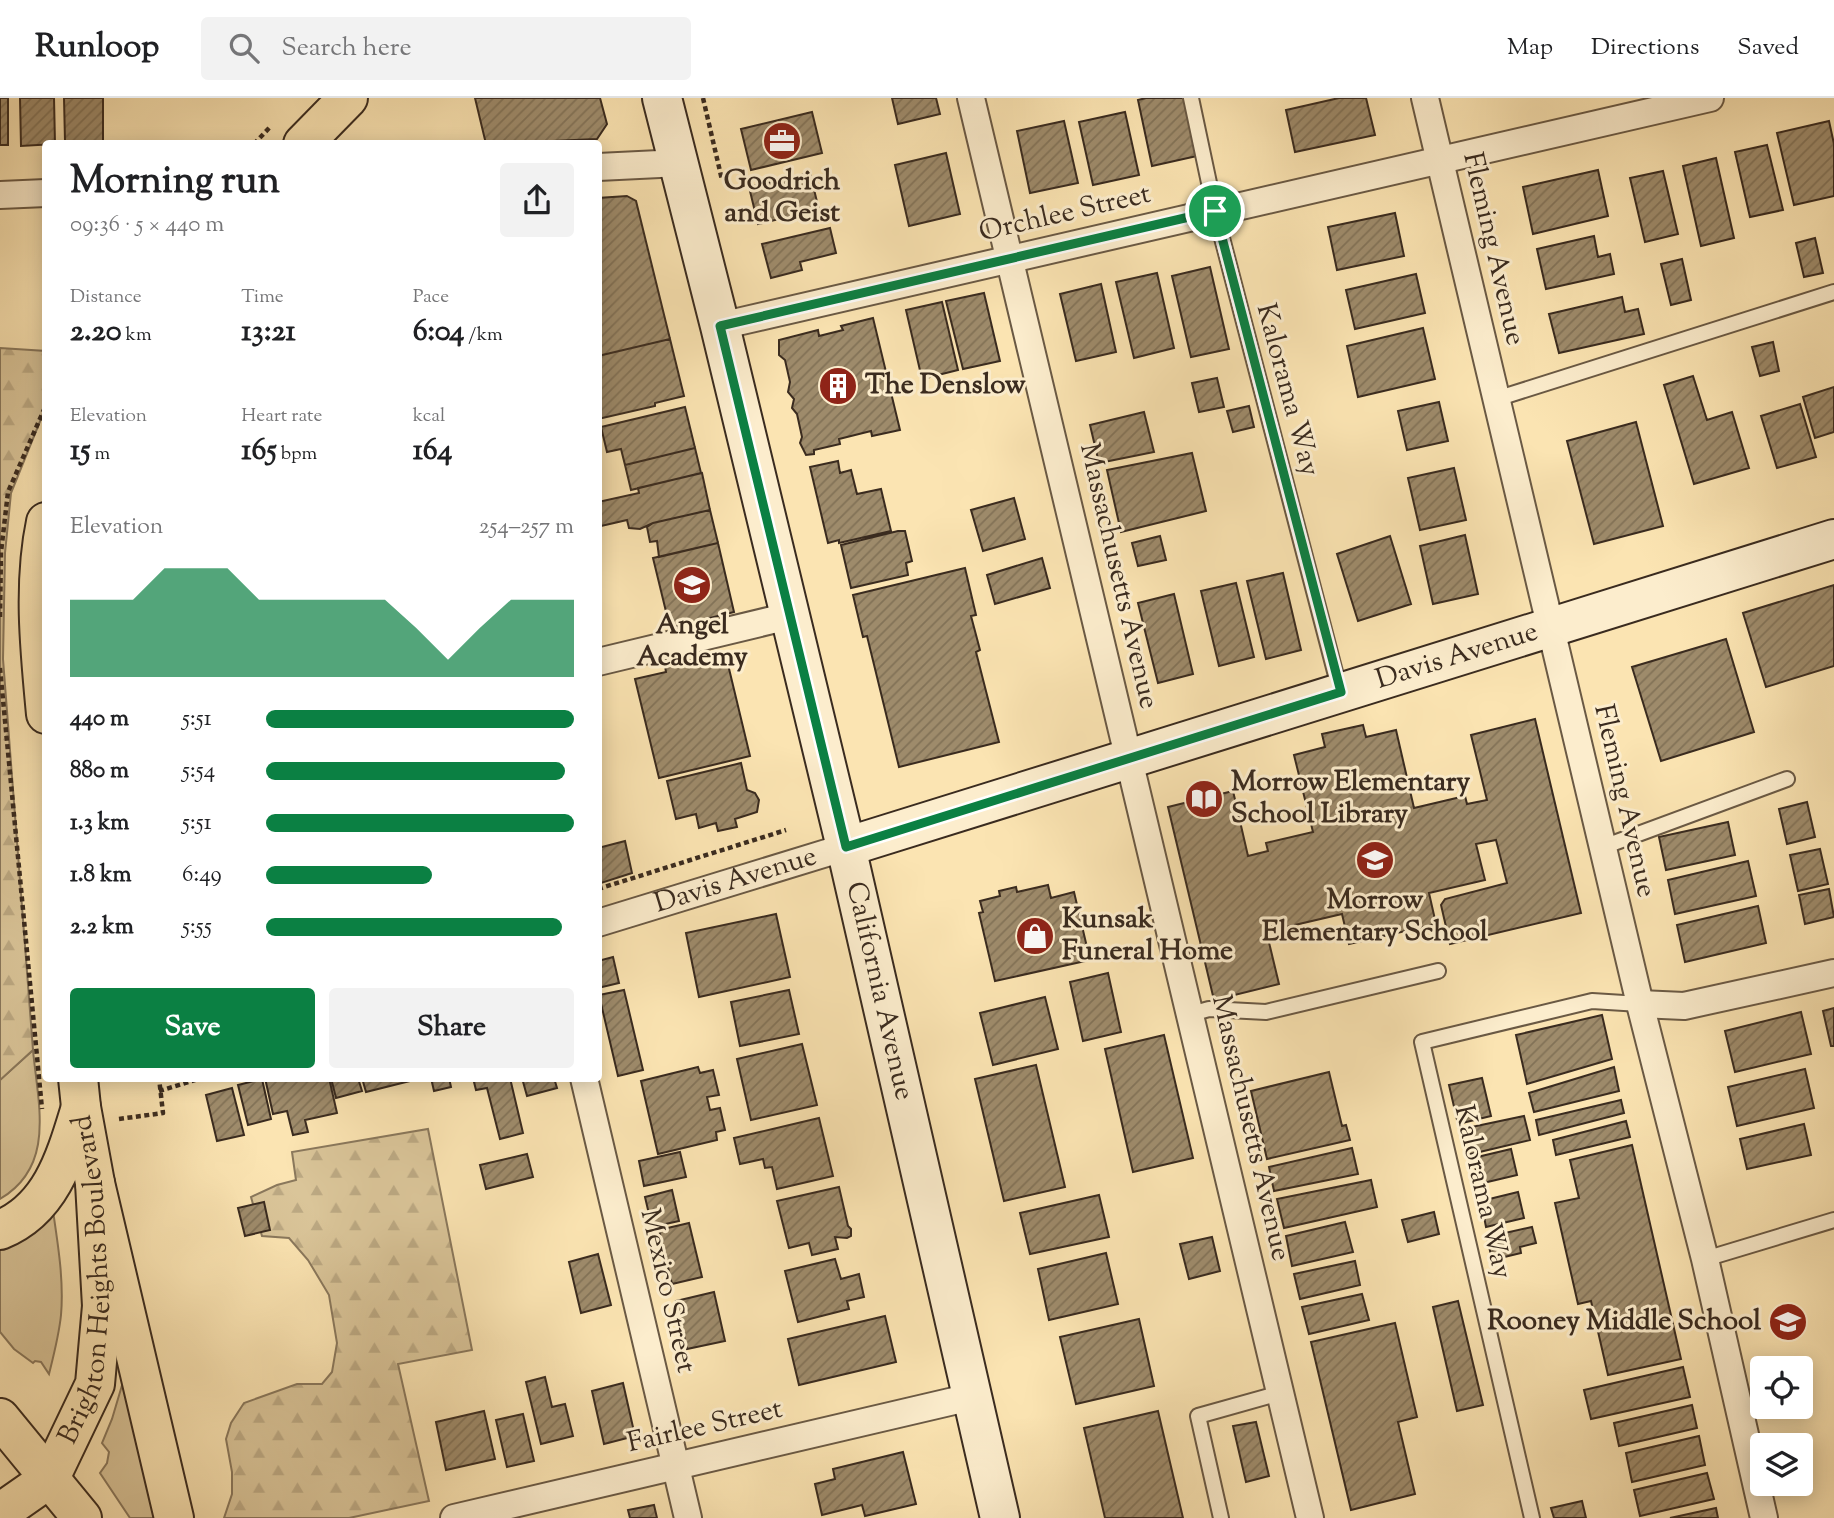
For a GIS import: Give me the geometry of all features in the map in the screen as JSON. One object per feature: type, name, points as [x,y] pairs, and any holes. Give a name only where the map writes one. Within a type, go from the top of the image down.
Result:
[{"type":"main road","points":[[42,540],[42,673]]},
{"type":"main road","points":[[0,1230],[11,1226],[45,1196],[64,1162],[81,1103]]},
{"type":"main road","name":"Brighton Heights Boulevard","points":[[50,1478],[95,1384],[102,1307],[95,1184],[81,1103]]},
{"type":"main road","points":[[95,1184],[174,1518]]},
{"type":"main road","points":[[0,1418],[82,1518]]},
{"type":"main road","points":[[0,1513],[50,1478]]},
{"type":"main road","points":[[50,1478],[68,1518]]},
{"type":"street","name":"California Avenue","points":[[662,98],[846,847],[1000,1518]]},
{"type":"street","name":"Massachusetts Avenue","points":[[971,98],[1310,1518]]},
{"type":"street","name":"Fleming Avenue","points":[[1425,98],[1640,1004],[1705,1259],[1764,1518]]},
{"type":"street","name":"Orchlee Street","points":[[720,326],[1710,98]]},
{"type":"street","points":[[602,167],[680,163]]},
{"type":"street","points":[[0,195],[42,193]]},
{"type":"street","name":"Davis Avenue","points":[[602,922],[1834,540]]},
{"type":"street","points":[[602,661],[789,616]]},
{"type":"street","points":[[1640,1004],[1684,1006],[1834,974]]},
{"type":"street","name":"Mexico Street","points":[[585,1082],[688,1518]]},
{"type":"street","name":"Fairlee Street","points":[[454,1518],[971,1397]]},
{"type":"lane","name":"Kalorama Way","points":[[1191,98],[1215,211],[1341,692]]},
{"type":"lane","points":[[1496,399],[1834,292]]},
{"type":"lane","points":[[1603,846],[1787,779]]},
{"type":"lane","points":[[1191,1014],[1209,1010],[1266,1012],[1438,971]]},
{"type":"lane","name":"Kalorama Way","points":[[1531,1518],[1422,1042],[1592,1001],[1640,1004]]},
{"type":"lane","points":[[1705,1259],[1834,1220]]},
{"type":"lane","points":[[1221,1518],[1198,1416],[1280,1393]]},
{"type":"path","points":[[0,668],[43,1115]]},
{"type":"path","points":[[602,888],[786,830]]},
{"type":"path","points":[[81,1103],[163,1112],[159,1082]]},
{"type":"path","points":[[159,1091],[189,1082]]},
{"type":"green space","points":[[0,348],[42,351],[42,416],[11,493],[5,553],[3,659],[33,1050],[0,1080]]},
{"type":"green space","points":[[33,1050],[40,1113],[36,1152],[29,1170],[18,1185],[0,1199],[0,1080]]},
{"type":"green space","points":[[428,1129],[472,1350],[398,1364],[429,1501],[349,1518],[224,1518],[232,1494],[232,1472],[226,1439],[231,1423],[244,1403],[297,1384],[322,1384],[332,1372],[337,1343],[329,1295],[308,1260],[289,1238],[262,1236],[251,1197],[296,1180],[292,1152]]},
{"type":"green space","points":[[53,1211],[62,1302],[49,1374],[41,1362],[33,1363],[14,1349],[0,1332],[0,1247]]},
{"type":"green space","points":[[123,1382],[158,1518],[130,1518],[100,1473],[107,1463],[109,1452],[102,1443]]},
{"type":"building","points":[[0,98],[8,98],[8,145],[0,145]]},
{"type":"building","points":[[20,98],[54,98],[55,140],[42,140],[42,145],[21,146]]},
{"type":"building","points":[[64,98],[103,98],[103,140],[65,140]]},
{"type":"building","points":[[475,98],[600,98],[607,124],[597,139],[485,140]]},
{"type":"building","points":[[892,98],[936,98],[940,114],[898,124]]},
{"type":"building","points":[[1184,98],[1197,156],[1152,166],[1138,100]]},
{"type":"building","points":[[1339,98],[1366,98],[1375,135],[1295,152],[1286,110]]},
{"type":"building","name":"Goodrich and Geist","points":[[812,112],[822,153],[751,170],[741,129]]},
{"type":"building","points":[[1125,112],[1139,175],[1093,185],[1079,122]]},
{"type":"building","points":[[1064,121],[1078,183],[1030,193],[1017,131]]},
{"type":"building","points":[[1829,121],[1834,144],[1834,196],[1794,205],[1777,133]]},
{"type":"building","points":[[1767,145],[1783,210],[1750,217],[1735,152]]},
{"type":"building","points":[[946,153],[960,214],[909,226],[895,165]]},
{"type":"building","points":[[1716,158],[1734,238],[1701,246],[1683,166]]},
{"type":"building","points":[[1598,170],[1608,216],[1533,234],[1523,187]]},
{"type":"building","points":[[1663,171],[1678,234],[1645,242],[1630,178]]},
{"type":"building","points":[[810,173],[819,210],[758,224],[749,187]]},
{"type":"building","points":[[627,196],[636,201],[670,339],[602,355],[602,198]]},
{"type":"building","points":[[1395,213],[1404,256],[1337,270],[1328,227]]},
{"type":"building","points":[[830,228],[836,253],[800,262],[802,270],[771,278],[762,244]]},
{"type":"building","points":[[1594,236],[1598,257],[1610,254],[1614,274],[1546,289],[1537,249]]},
{"type":"building","points":[[1815,238],[1823,273],[1804,277],[1796,243]]},
{"type":"building","points":[[1682,259],[1691,300],[1671,305],[1661,264]]},
{"type":"building","points":[[1210,267],[1229,349],[1191,357],[1172,276]]},
{"type":"building","points":[[1157,273],[1174,348],[1134,358],[1116,282]]},
{"type":"building","points":[[1416,274],[1425,313],[1355,329],[1346,290]]},
{"type":"building","points":[[1101,284],[1116,352],[1076,361],[1060,294]]},
{"type":"building","points":[[984,293],[1000,361],[963,369],[946,301]]},
{"type":"building","points":[[1622,297],[1625,312],[1638,309],[1644,334],[1559,353],[1549,314]]},
{"type":"building","points":[[942,302],[958,370],[922,379],[906,310]]},
{"type":"building","name":"The Denslow","points":[[873,318],[900,430],[872,436],[871,431],[839,439],[840,444],[814,450],[814,454],[806,455],[800,443],[802,437],[797,414],[792,408],[794,399],[788,392],[790,382],[785,360],[779,355],[779,340],[818,330],[819,336],[843,330],[841,326]]},
{"type":"building","points":[[1423,328],[1435,379],[1358,397],[1347,346]]},
{"type":"building","points":[[670,339],[684,396],[655,403],[655,406],[602,418],[602,355]]},
{"type":"building","points":[[1773,342],[1779,371],[1760,376],[1752,347]]},
{"type":"building","points":[[1693,376],[1707,420],[1732,412],[1749,468],[1694,484],[1664,385]]},
{"type":"building","points":[[1217,378],[1224,407],[1199,412],[1192,383]]},
{"type":"building","points":[[1834,387],[1834,432],[1815,438],[1803,397]]},
{"type":"building","points":[[1439,402],[1448,441],[1407,450],[1398,411]]},
{"type":"building","points":[[1800,404],[1816,457],[1777,468],[1761,416]]},
{"type":"building","points":[[1249,406],[1254,427],[1233,432],[1227,411]]},
{"type":"building","points":[[685,407],[695,448],[625,465],[621,449],[607,452],[602,427]]},
{"type":"building","points":[[1144,412],[1154,452],[1099,463],[1090,425]]},
{"type":"building","points":[[1636,422],[1663,526],[1594,544],[1567,441]]},
{"type":"building","points":[[695,448],[701,473],[631,490],[625,465]]},
{"type":"building","points":[[1192,453],[1206,511],[1121,532],[1107,470]]},
{"type":"building","points":[[838,461],[840,473],[851,470],[857,494],[881,489],[891,531],[828,543],[810,467]]},
{"type":"building","points":[[1454,468],[1466,520],[1420,530],[1408,478]]},
{"type":"building","points":[[702,473],[710,510],[653,523],[640,529],[629,528],[627,520],[602,526],[602,501],[639,493],[638,488]]},
{"type":"building","points":[[1014,498],[1025,539],[983,551],[971,510]]},
{"type":"building","points":[[710,510],[718,543],[659,557],[657,541],[650,542],[647,527],[653,523]]},
{"type":"building","points":[[905,531],[912,561],[906,563],[908,575],[851,588],[841,545]]},
{"type":"building","points":[[1465,535],[1478,594],[1433,604],[1420,546]]},
{"type":"building","points":[[1160,536],[1166,560],[1138,566],[1132,543]]},
{"type":"building","points":[[1390,536],[1411,604],[1358,621],[1337,554]]},
{"type":"building","points":[[718,543],[734,612],[670,628],[653,558]]},
{"type":"building","points":[[1042,558],[1050,588],[995,604],[987,575]]},
{"type":"building","points":[[965,568],[976,615],[971,616],[980,650],[976,652],[999,742],[899,767],[867,636],[863,637],[853,595]]},
{"type":"building","points":[[1283,573],[1301,650],[1266,659],[1247,581]]},
{"type":"building","points":[[1236,583],[1254,657],[1219,666],[1201,591]]},
{"type":"building","points":[[1834,585],[1834,666],[1766,687],[1743,613]]},
{"type":"building","points":[[1174,594],[1193,674],[1158,683],[1138,603]]},
{"type":"building","points":[[1726,639],[1754,732],[1661,761],[1632,667]]},
{"type":"building","points":[[725,652],[750,756],[659,778],[635,679],[666,672],[665,666]]},
{"type":"building","points":[[1535,719],[1581,913],[1450,944],[1441,905],[1445,899],[1507,883],[1496,840],[1476,844],[1485,880],[1429,893],[1436,924],[1349,944],[1342,914],[1266,930],[1279,984],[1214,1000],[1168,807],[1233,791],[1248,856],[1268,851],[1266,843],[1313,832],[1294,755],[1325,747],[1322,734],[1363,725],[1366,737],[1396,730],[1414,808],[1465,796],[1467,804],[1487,800],[1471,735]]},
{"type":"building","points":[[741,763],[747,790],[755,793],[759,800],[757,812],[735,819],[737,827],[718,831],[716,823],[699,828],[696,814],[676,819],[667,781]]},
{"type":"building","points":[[1807,802],[1815,837],[1787,844],[1779,809]]},
{"type":"building","points":[[1728,822],[1735,855],[1666,870],[1659,837]]},
{"type":"building","points":[[625,841],[632,873],[602,883],[602,847]]},
{"type":"building","points":[[1820,849],[1828,884],[1798,891],[1790,855]]},
{"type":"building","points":[[1748,861],[1756,896],[1675,914],[1668,880]]},
{"type":"building","name":"Kunsak Funeral Home","points":[[1048,885],[1051,898],[1074,892],[1090,960],[995,981],[979,913],[983,912],[980,901],[1000,896],[999,891],[1016,887],[1017,892]]},
{"type":"building","points":[[1829,889],[1834,917],[1805,924],[1799,895]]},
{"type":"building","points":[[1758,906],[1766,943],[1685,962],[1677,925]]},
{"type":"building","points":[[776,914],[790,977],[699,997],[686,933]]},
{"type":"building","points":[[613,957],[619,983],[602,987],[602,960]]},
{"type":"building","points":[[1108,973],[1121,1032],[1083,1041],[1070,982]]},
{"type":"building","points":[[624,990],[643,1070],[618,1076],[602,1008],[602,994]]},
{"type":"building","points":[[789,990],[799,1034],[740,1046],[731,1002]]},
{"type":"building","points":[[1045,997],[1058,1049],[993,1065],[980,1013]]},
{"type":"building","points":[[1834,1008],[1834,1046],[1831,1046],[1823,1011]]},
{"type":"building","points":[[1801,1012],[1811,1054],[1735,1072],[1725,1031]]},
{"type":"building","points":[[1602,1015],[1612,1059],[1527,1084],[1516,1035]]},
{"type":"building","points":[[1164,1035],[1193,1158],[1133,1172],[1105,1049]]},
{"type":"building","points":[[802,1044],[817,1105],[751,1120],[737,1059]]},
{"type":"building","points":[[1036,1065],[1065,1187],[1004,1201],[975,1079]]},
{"type":"building","points":[[698,1067],[700,1073],[713,1070],[719,1095],[707,1097],[710,1110],[720,1108],[725,1130],[716,1132],[717,1140],[658,1154],[641,1081]]},
{"type":"building","points":[[1614,1067],[1619,1091],[1534,1112],[1529,1093]]},
{"type":"building","points":[[1805,1069],[1814,1108],[1737,1126],[1728,1087]]},
{"type":"building","points":[[1329,1072],[1342,1126],[1346,1125],[1350,1140],[1267,1159],[1251,1091]]},
{"type":"building","points":[[1482,1078],[1491,1116],[1458,1124],[1449,1085]]},
{"type":"building","points":[[263,1082],[271,1119],[248,1125],[238,1085]]},
{"type":"building","points":[[266,1082],[330,1082],[337,1113],[305,1120],[308,1132],[293,1135],[287,1111],[273,1114]]},
{"type":"building","points":[[332,1082],[359,1082],[362,1091],[336,1098]]},
{"type":"building","points":[[363,1082],[406,1082],[366,1092]]},
{"type":"building","points":[[432,1082],[450,1082],[451,1087],[434,1091]]},
{"type":"building","points":[[474,1082],[511,1082],[523,1133],[500,1139],[487,1088],[476,1090]]},
{"type":"building","points":[[523,1082],[555,1082],[557,1088],[527,1096]]},
{"type":"building","points":[[232,1088],[244,1135],[217,1141],[206,1095]]},
{"type":"building","points":[[1621,1100],[1624,1113],[1539,1135],[1536,1120]]},
{"type":"building","points":[[1524,1116],[1530,1140],[1467,1155],[1462,1129]]},
{"type":"building","points":[[819,1118],[833,1176],[777,1189],[772,1167],[765,1168],[763,1159],[740,1164],[734,1138]]},
{"type":"building","points":[[1626,1121],[1630,1137],[1556,1155],[1553,1140]]},
{"type":"building","points":[[1804,1124],[1811,1155],[1747,1169],[1740,1139]]},
{"type":"building","points":[[1632,1145],[1681,1359],[1608,1375],[1591,1301],[1578,1304],[1555,1203],[1579,1198],[1570,1160]]},
{"type":"building","points":[[1352,1148],[1358,1174],[1274,1191],[1269,1167]]},
{"type":"building","points":[[1511,1149],[1517,1175],[1479,1184],[1473,1158]]},
{"type":"building","points":[[680,1152],[686,1177],[644,1186],[639,1161]]},
{"type":"building","points":[[527,1154],[533,1177],[486,1189],[480,1165]]},
{"type":"building","points":[[1371,1180],[1377,1207],[1284,1228],[1277,1199]]},
{"type":"building","points":[[839,1187],[851,1236],[835,1237],[838,1249],[812,1255],[809,1243],[789,1248],[777,1201]]},
{"type":"building","points":[[672,1190],[679,1221],[652,1227],[645,1197]]},
{"type":"building","points":[[1518,1192],[1524,1218],[1486,1227],[1481,1201]]},
{"type":"building","points":[[1099,1195],[1109,1237],[1030,1254],[1020,1213]]},
{"type":"building","points":[[264,1202],[270,1230],[245,1236],[238,1208]]},
{"type":"building","points":[[1434,1212],[1439,1234],[1408,1242],[1402,1220]]},
{"type":"building","points":[[1345,1222],[1353,1252],[1292,1266],[1286,1236]]},
{"type":"building","points":[[689,1223],[702,1277],[672,1284],[659,1230]]},
{"type":"building","points":[[1532,1227],[1536,1243],[1520,1247],[1521,1253],[1492,1260],[1487,1237]]},
{"type":"building","points":[[1212,1237],[1220,1271],[1189,1279],[1180,1244]]},
{"type":"building","points":[[1106,1253],[1118,1304],[1049,1320],[1038,1269]]},
{"type":"building","points":[[598,1254],[611,1305],[581,1313],[569,1262]]},
{"type":"building","points":[[835,1259],[841,1279],[859,1274],[864,1297],[847,1301],[849,1309],[798,1322],[785,1271]]},
{"type":"building","points":[[1355,1261],[1360,1285],[1300,1299],[1294,1274]]},
{"type":"building","points":[[714,1292],[725,1341],[687,1349],[676,1301]]},
{"type":"building","points":[[1362,1294],[1369,1320],[1309,1334],[1302,1307]]},
{"type":"building","points":[[1458,1301],[1483,1405],[1457,1411],[1433,1307]]},
{"type":"building","points":[[885,1316],[896,1362],[799,1385],[788,1339]]},
{"type":"building","points":[[1139,1319],[1154,1386],[1076,1404],[1060,1337]]},
{"type":"building","points":[[1395,1323],[1417,1417],[1398,1422],[1415,1494],[1351,1510],[1311,1342]]},
{"type":"building","points":[[1683,1367],[1690,1397],[1591,1419],[1584,1390]]},
{"type":"building","points":[[545,1377],[552,1407],[565,1404],[573,1436],[541,1444],[526,1382]]},
{"type":"building","points":[[623,1383],[635,1436],[604,1444],[592,1391]]},
{"type":"building","points":[[1692,1405],[1697,1428],[1619,1446],[1614,1423]]},
{"type":"building","points":[[484,1411],[495,1459],[446,1470],[436,1422]]},
{"type":"building","points":[[1158,1411],[1183,1518],[1105,1518],[1084,1428]]},
{"type":"building","points":[[523,1414],[534,1461],[507,1467],[496,1420]]},
{"type":"building","points":[[1256,1422],[1269,1476],[1246,1482],[1233,1426]]},
{"type":"building","points":[[1699,1436],[1705,1465],[1632,1482],[1626,1453]]},
{"type":"building","points":[[903,1452],[916,1504],[865,1516],[862,1505],[822,1515],[815,1484],[835,1479],[833,1469]]},
{"type":"building","points":[[1707,1473],[1714,1499],[1640,1516],[1634,1490]]},
{"type":"building","points":[[1582,1501],[1586,1518],[1554,1518],[1551,1508]]},
{"type":"building","points":[[654,1505],[657,1518],[630,1518],[628,1510]]},
{"type":"building","points":[[1716,1508],[1718,1518],[1670,1518]]},
{"type":"place","name":"Goodrich and Geist","points":[[782,141]]},
{"type":"place","name":"The Denslow","points":[[838,386]]},
{"type":"place","name":"Angel Academy","points":[[692,585]]},
{"type":"place","name":"Morrow Elementary School Library","points":[[1204,799]]},
{"type":"place","name":"Morrow Elementary School","points":[[1375,860]]},
{"type":"place","name":"Kunsak Funeral Home","points":[[1035,936]]},
{"type":"place","name":"Rooney Middle School","points":[[1788,1322]]},
{"type":"route","points":[[1215,211],[1341,692],[846,847],[720,326],[1215,211]]}]
